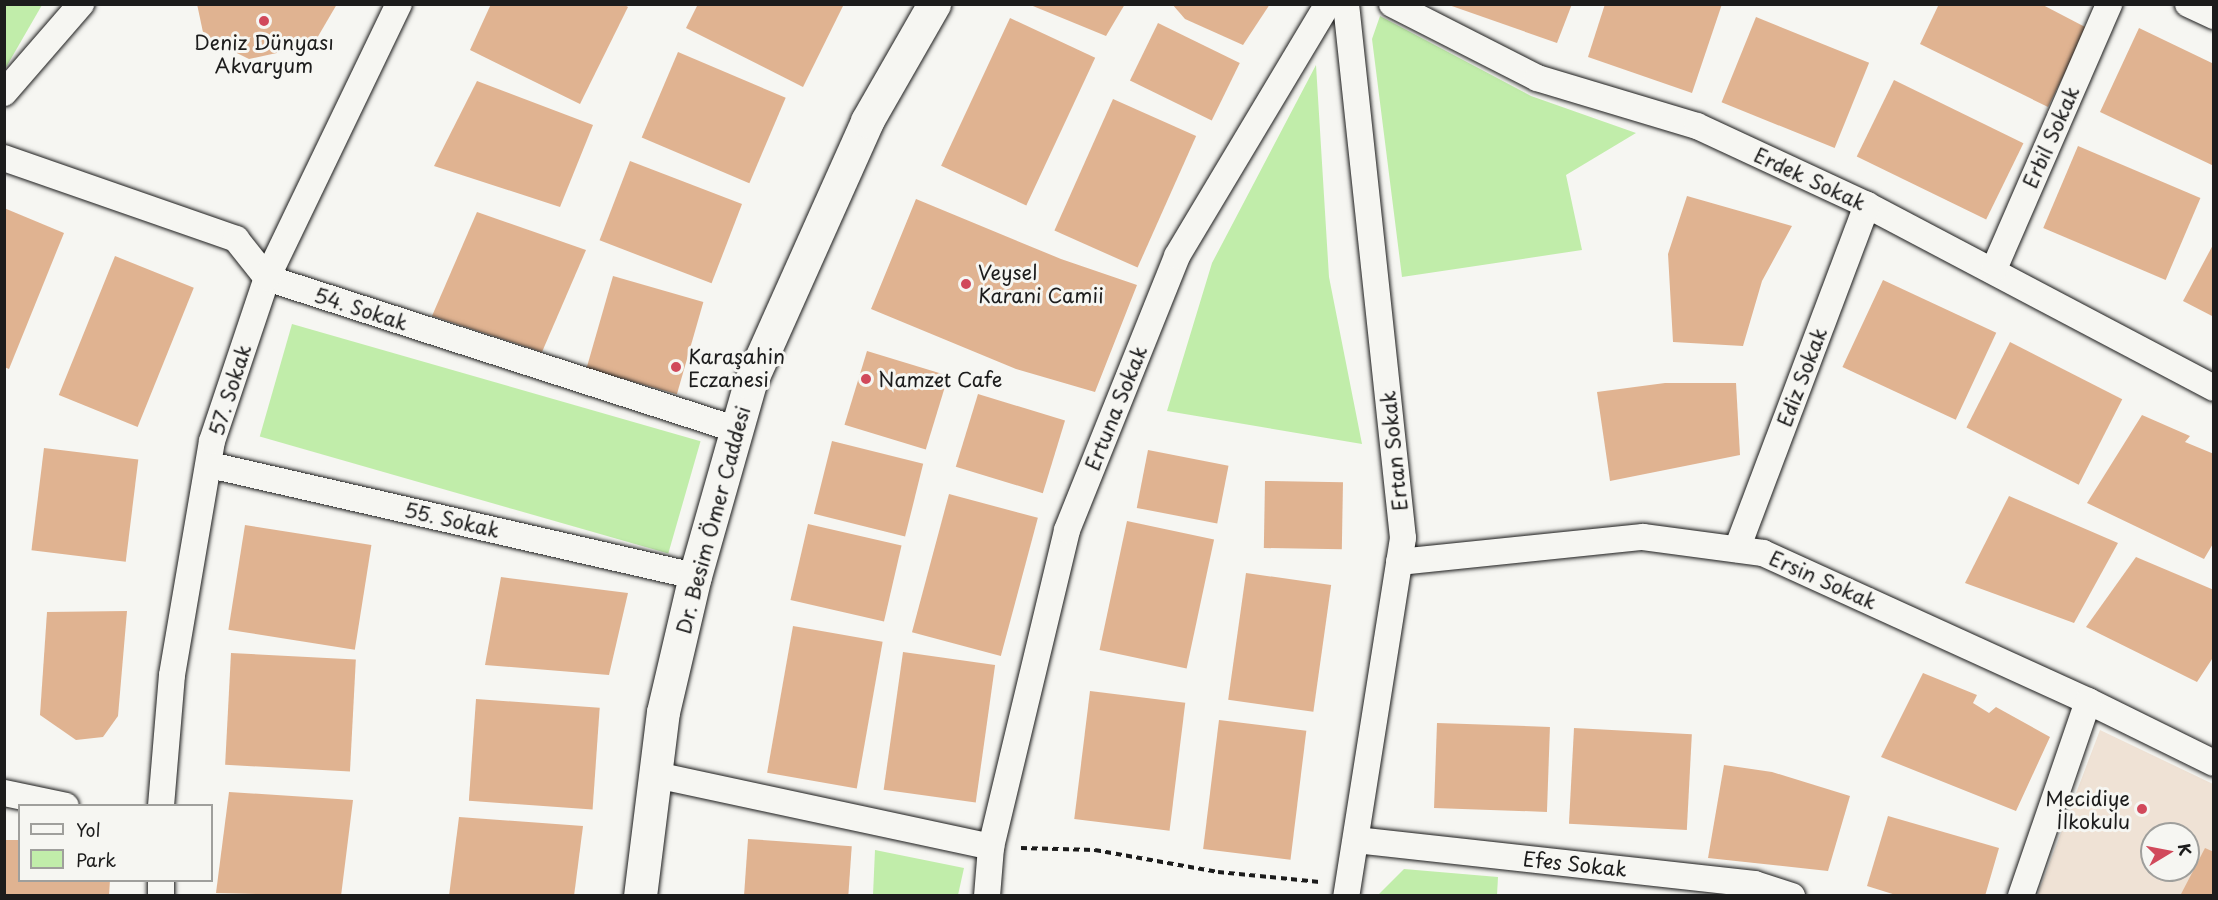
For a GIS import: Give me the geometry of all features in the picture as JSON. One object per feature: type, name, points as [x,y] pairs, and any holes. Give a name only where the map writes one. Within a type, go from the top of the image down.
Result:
[{"type":"main road","name":"Dr. Besim Ömer Caddesi","points":[[640,896],[663,712],[695,576],[750,383],[867,121],[934,4]]},
{"type":"street","points":[[4,93],[81,4]]},
{"type":"street","name":"57. Sokak","points":[[161,804],[172,675],[210,465],[212,441],[267,278],[399,4]]},
{"type":"street","name":"Ertuna Sokak","points":[[987,896],[991,847],[1067,530],[1177,256],[1329,4]]},
{"type":"street","name":"Ertan Sokak","points":[[1346,4],[1403,538],[1347,890]]},
{"type":"street","name":"Erdek Sokak","points":[[1392,4],[1537,78],[1697,126],[1866,205],[1994,269],[2214,388]]},
{"type":"street","name":"Erbil Sokak","points":[[1994,269],[2109,4]]},
{"type":"street","points":[[2188,4],[2214,16]]},
{"type":"street","points":[[4,158],[236,239],[267,278]]},
{"type":"street","name":"Ediz Sokak","points":[[1737,549],[1866,205]]},
{"type":"street","name":"54. Sokak","points":[[267,278],[737,430]]},
{"type":"street","name":"55. Sokak","points":[[210,465],[695,576]]},
{"type":"street","name":"Ersin Sokak","points":[[1399,562],[1643,537],[1763,552],[2088,701],[2214,763]]},
{"type":"street","points":[[2021,896],[2088,701]]},
{"type":"street","points":[[656,775],[991,847]]},
{"type":"street","points":[[4,794],[56,804]]},
{"type":"street","name":"Efes Sokak","points":[[1356,840],[1755,884],[1792,896]]},
{"type":"path","points":[[991,847],[1095,850],[1218,872],[1347,890]]},
{"type":"shaded area","name":"Mecidiye İlkokulu","points":[[2100,730],[2213,784],[2213,895],[2037,896]]},
{"type":"green space","points":[[4,5],[42,5],[5,69]]},
{"type":"green space","points":[[1380,16],[1531,96],[1636,133],[1566,175],[1582,250],[1402,277],[1372,39]]},
{"type":"green space","points":[[1316,65],[1329,277],[1362,444],[1167,411],[1212,263]]},
{"type":"green space","points":[[292,324],[701,441],[668,554],[260,436]]},
{"type":"green space","points":[[875,850],[964,868],[958,895],[873,895]]},
{"type":"green space","points":[[1404,869],[1498,877],[1497,895],[1378,895]]},
{"type":"building","name":"Deniz Dünyası Akvaryum","points":[[197,4],[337,4],[313,45],[249,59],[204,37]]},
{"type":"building","points":[[491,4],[623,4],[628,7],[580,104],[470,50]]},
{"type":"building","points":[[698,4],[844,4],[803,87],[686,28]]},
{"type":"building","points":[[1028,4],[1125,4],[1106,36]]},
{"type":"building","points":[[1172,4],[1270,4],[1243,45],[1185,19]]},
{"type":"building","points":[[1446,4],[1572,4],[1557,43]]},
{"type":"building","points":[[1605,4],[1722,4],[1692,93],[1588,57]]},
{"type":"building","points":[[1939,4],[2041,4],[2087,28],[2048,107],[1920,44]]},
{"type":"building","points":[[1756,17],[1869,63],[1835,148],[1722,102]]},
{"type":"building","points":[[1010,18],[1095,58],[1026,205],[941,166]]},
{"type":"building","points":[[1158,23],[1240,63],[1212,120],[1130,81]]},
{"type":"building","points":[[2139,28],[2214,64],[2214,166],[2100,112]]},
{"type":"building","points":[[678,52],[786,98],[749,183],[642,138]]},
{"type":"building","points":[[1894,80],[2023,143],[1986,220],[1857,156]]},
{"type":"building","points":[[477,81],[593,125],[560,207],[434,166]]},
{"type":"building","points":[[1113,99],[1196,136],[1138,268],[1054,231]]},
{"type":"building","points":[[2078,146],[2200,198],[2166,280],[2043,228]]},
{"type":"building","points":[[630,161],[742,204],[712,283],[600,240]]},
{"type":"building","points":[[1687,196],[1792,226],[1762,281],[1743,346],[1673,342],[1668,254]]},
{"type":"building","name":"Veysel Karani Camii","points":[[916,199],[1061,259],[1137,285],[1095,392],[1016,369],[871,309]]},
{"type":"building","points":[[4,208],[64,233],[9,369],[4,367]]},
{"type":"building","points":[[477,212],[586,250],[542,352],[432,316]]},
{"type":"building","points":[[2214,243],[2214,317],[2183,301]]},
{"type":"building","points":[[115,256],[194,288],[138,427],[59,395]]},
{"type":"building","points":[[613,276],[703,302],[677,394],[587,368]]},
{"type":"building","points":[[1883,280],[1996,333],[1956,420],[1842,367]]},
{"type":"building","points":[[2010,342],[2122,399],[2079,485],[1966,428]]},
{"type":"building","points":[[867,351],[948,376],[926,449],[844,425]]},
{"type":"building","points":[[1665,383],[1736,383],[1740,455],[1610,481],[1597,392]]},
{"type":"building","points":[[978,394],[1065,421],[1043,493],[956,467]]},
{"type":"building","points":[[2142,415],[2190,436],[2185,442],[2214,454],[2214,542],[2204,559],[2087,503]]},
{"type":"building","points":[[832,441],[923,464],[905,537],[814,514]]},
{"type":"building","points":[[44,448],[138,460],[126,562],[31,550]]},
{"type":"building","points":[[1148,450],[1228,466],[1217,524],[1137,508]]},
{"type":"building","points":[[1265,481],[1343,482],[1342,549],[1264,548]]},
{"type":"building","points":[[949,494],[1038,518],[1001,656],[912,632]]},
{"type":"building","points":[[2009,496],[2118,543],[2074,623],[1965,583]]},
{"type":"building","points":[[1127,521],[1214,540],[1187,669],[1100,650]]},
{"type":"building","points":[[808,524],[902,546],[884,622],[790,600]]},
{"type":"building","points":[[245,525],[371,545],[355,650],[228,630]]},
{"type":"building","points":[[2136,557],[2214,590],[2214,656],[2197,682],[2086,627]]},
{"type":"building","points":[[1246,573],[1331,585],[1313,712],[1228,700]]},
{"type":"building","points":[[501,577],[628,593],[609,675],[485,665]]},
{"type":"building","points":[[127,611],[118,716],[103,737],[76,740],[40,715],[47,612]]},
{"type":"building","points":[[793,626],[883,642],[857,789],[767,773]]},
{"type":"building","points":[[903,652],[995,665],[976,803],[884,790]]},
{"type":"building","points":[[231,653],[356,660],[350,771],[225,765]]},
{"type":"building","points":[[1923,673],[1977,695],[1973,703],[1989,713],[1996,707],[2050,737],[2016,811],[1881,757]]},
{"type":"building","points":[[1090,691],[1185,703],[1170,831],[1074,819]]},
{"type":"building","points":[[476,699],[600,708],[593,809],[469,801]]},
{"type":"building","points":[[1219,720],[1306,731],[1291,860],[1203,849]]},
{"type":"building","points":[[1437,723],[1550,727],[1547,812],[1434,808]]},
{"type":"building","points":[[1574,728],[1692,734],[1687,830],[1569,824]]},
{"type":"building","points":[[1724,765],[1772,772],[1850,796],[1828,871],[1708,858]]},
{"type":"building","points":[[229,792],[353,800],[341,896],[216,893]]},
{"type":"building","points":[[1888,816],[1999,848],[1985,896],[1899,896],[1867,886]]},
{"type":"building","points":[[459,817],[583,826],[574,896],[449,896]]},
{"type":"building","points":[[748,839],[852,846],[848,896],[744,896]]},
{"type":"building","points":[[4,840],[18,840],[18,882],[110,882],[109,896],[4,896]]},
{"type":"building","points":[[2205,848],[2214,852],[2214,896],[2180,896],[2187,882],[2200,882],[2200,858]]},
{"type":"place","name":"Deniz Dünyası Akvaryum","points":[[264,21]]},
{"type":"place","name":"Veysel Karani Camii","points":[[966,284]]},
{"type":"place","name":"Karaşahin Eczanesi","points":[[676,367]]},
{"type":"place","name":"Namzet Cafe","points":[[866,379]]},
{"type":"place","name":"Mecidiye İlkokulu","points":[[2142,809]]}]
